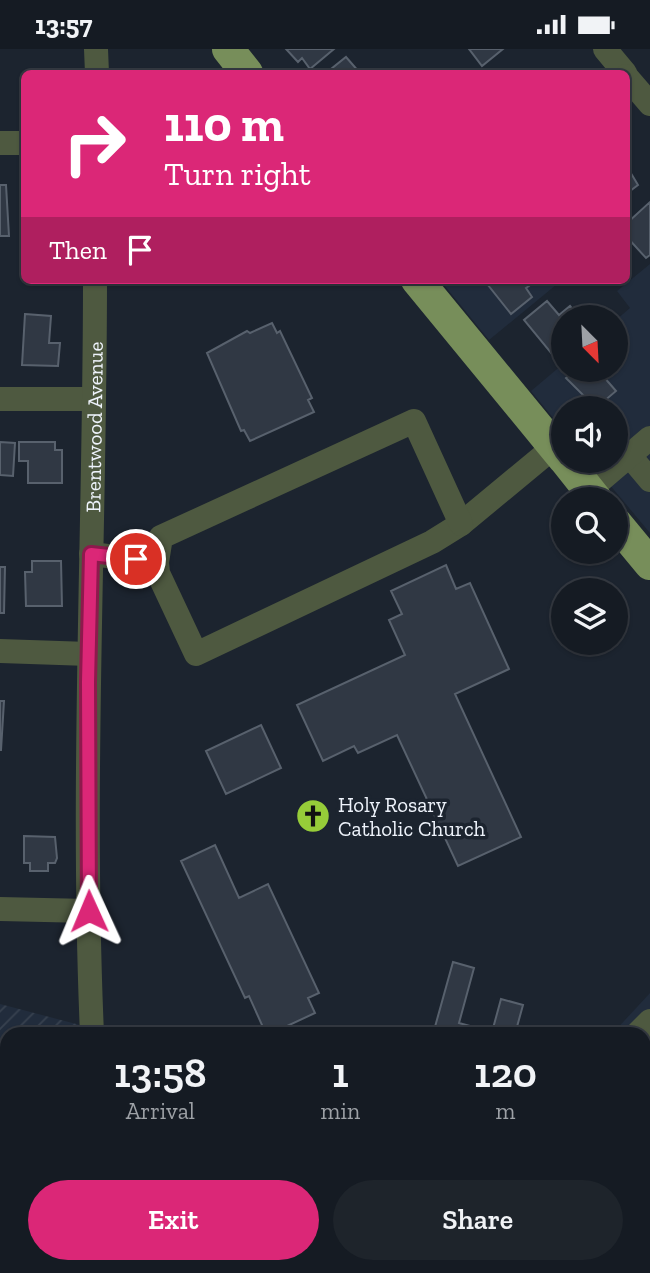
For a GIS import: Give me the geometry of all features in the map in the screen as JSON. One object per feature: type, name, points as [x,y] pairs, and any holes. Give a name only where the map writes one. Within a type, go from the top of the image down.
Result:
[{"type":"main road","points":[[228,49],[245,70]]},
{"type":"main road","points":[[420,284],[551,443]]},
{"type":"main road","points":[[576,473],[587,487]]},
{"type":"main road","points":[[628,537],[650,564]]},
{"type":"street","points":[[605,49],[622,70]]},
{"type":"street","points":[[630,80],[650,104]]},
{"type":"street","points":[[0,143],[21,143]]},
{"type":"street","name":"Brentwood Avenue","points":[[92,1027],[89,654],[95,284]]},
{"type":"street","points":[[0,398],[94,399]]},
{"type":"street","points":[[461,524],[414,421],[161,537],[158,573],[196,654],[432,543],[461,524],[551,462]]},
{"type":"street","points":[[599,487],[629,455],[650,438]]},
{"type":"street","points":[[629,455],[650,480]]},
{"type":"street","points":[[91,554],[158,562]]},
{"type":"street","points":[[0,651],[89,654]]},
{"type":"street","points":[[0,909],[89,911]]},
{"type":"shaded area","points":[[650,264],[650,533],[628,507],[628,487],[612,487],[600,473],[628,473],[628,396],[551,396],[551,415],[531,391],[551,374],[551,382],[628,382],[630,308],[617,291],[626,284],[630,284],[630,280]]},
{"type":"shaded area","points":[[443,284],[557,284],[489,340]]},
{"type":"shaded area","points":[[650,993],[650,1027],[618,1027]]},
{"type":"shaded area","points":[[0,1004],[88,1027],[0,1027]]},
{"type":"building","points":[[286,49],[334,49],[310,69],[302,58],[298,62]]},
{"type":"building","points":[[469,49],[503,49],[482,66]]},
{"type":"building","points":[[346,57],[357,70],[330,70]]},
{"type":"building","points":[[630,172],[638,185],[630,191]]},
{"type":"building","points":[[0,185],[6,185],[9,236],[0,236]]},
{"type":"building","points":[[650,202],[650,255],[646,258],[630,240],[630,220]]},
{"type":"building","points":[[487,284],[528,284],[526,288],[532,297],[511,314]]},
{"type":"building","points":[[547,301],[551,306],[551,353],[524,320]]},
{"type":"building","points":[[25,314],[51,316],[49,343],[60,343],[58,366],[22,365]]},
{"type":"building","points":[[272,323],[277,333],[280,331],[312,398],[308,400],[314,412],[250,441],[244,430],[241,431],[207,353],[247,331],[250,333]]},
{"type":"building","points":[[570,382],[608,382],[616,391],[610,396],[584,396]]},
{"type":"building","points":[[0,442],[15,443],[13,476],[0,475]]},
{"type":"building","points":[[19,442],[55,442],[55,450],[62,450],[62,483],[28,483],[28,461],[19,461]]},
{"type":"building","points":[[32,561],[61,561],[62,606],[26,606],[25,572],[32,572]]},
{"type":"building","points":[[446,565],[456,589],[470,583],[509,669],[455,694],[521,837],[458,866],[397,735],[358,753],[354,746],[323,761],[297,705],[405,655],[389,620],[402,614],[391,591]]},
{"type":"building","points":[[0,567],[5,567],[4,613],[0,613]]},
{"type":"building","points":[[0,701],[4,701],[1,750],[0,750]]},
{"type":"building","points":[[261,725],[281,768],[226,794],[206,751]]},
{"type":"building","points":[[24,836],[55,837],[57,858],[55,863],[48,863],[48,871],[30,871],[30,863],[24,863]]},
{"type":"building","points":[[215,845],[239,898],[268,884],[319,993],[308,998],[315,1013],[285,1027],[263,1027],[249,996],[245,998],[181,861]]},
{"type":"building","points":[[453,962],[474,968],[459,1023],[474,1027],[435,1027]]},
{"type":"building","points":[[501,999],[523,1005],[517,1027],[493,1027]]},
{"type":"place","name":"Holy Rosary Catholic Church","points":[[313,816]]},
{"type":"route","points":[[89,911],[88,682],[91,554],[136,559]]}]
